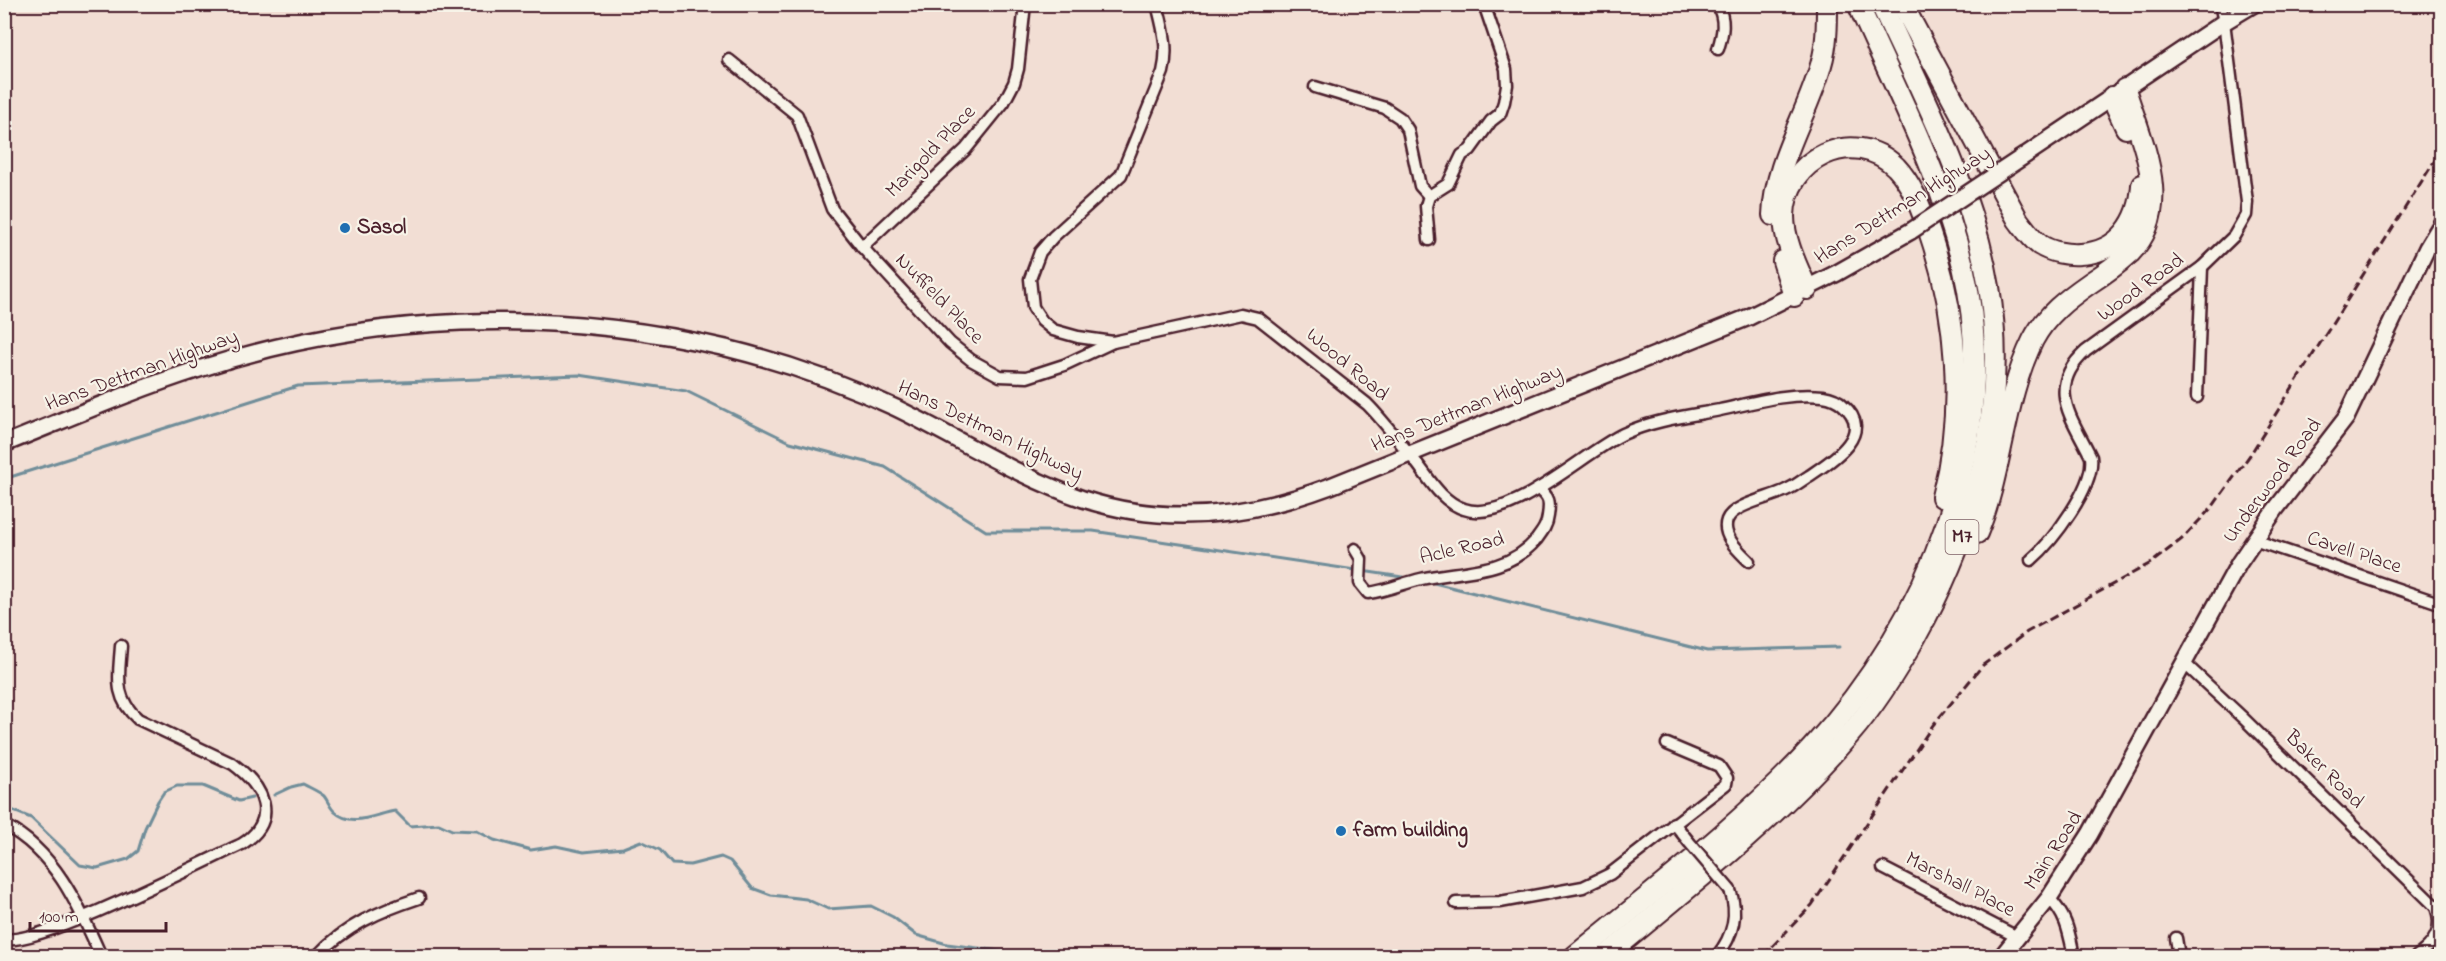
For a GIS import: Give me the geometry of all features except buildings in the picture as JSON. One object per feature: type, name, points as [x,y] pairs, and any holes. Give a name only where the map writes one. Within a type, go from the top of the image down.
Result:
[{"type":"highway","points":[[1800,293],[1773,219],[1773,195],[1789,145],[1810,99],[1821,65],[1826,42],[1827,4]]},
{"type":"highway","name":"M7","points":[[1575,957],[1780,782],[1848,707],[1880,661],[1907,614],[1942,534],[1962,468],[1972,399],[1973,337],[1964,268],[1940,190],[1858,4]]},
{"type":"highway","name":"M7","points":[[1606,957],[1787,802],[1852,731],[1876,699],[1923,623],[1965,531],[1978,489],[1994,398],[1995,366],[1989,287],[1971,214],[1940,136],[1881,4]]},
{"type":"highway","points":[[1902,4],[2018,220],[2040,245],[2055,252],[2072,255],[2090,254],[2104,249],[2127,232],[2136,217],[2141,200],[2140,171],[2118,93]]},
{"type":"highway","points":[[1876,699],[1898,678],[1918,652],[1959,575],[1988,501],[2021,367],[2040,326],[2068,298],[2131,252],[2144,235],[2150,222],[2153,189],[2151,170],[2118,93]]},
{"type":"highway","points":[[1800,293],[1784,216],[1787,195],[1796,178],[1808,163],[1819,156],[1839,149],[1859,149],[1882,157],[1895,166],[1905,178],[1920,207],[1941,272],[1949,307],[1955,362],[1953,437],[1946,482],[1930,544],[1907,614]]},
{"type":"street","name":"Marigold Place","points":[[862,247],[961,154],[1004,102],[1010,93],[1018,69],[1025,4]]},
{"type":"street","name":"Wood Road","points":[[1156,4],[1164,33],[1166,58],[1163,72],[1127,161],[1114,183],[1053,237],[1040,252],[1030,279],[1033,307],[1042,321],[1053,330],[1078,338],[1113,342],[1190,323],[1241,314],[1250,315],[1267,323],[1349,389],[1379,417],[1443,496],[1466,510],[1484,511],[1503,508],[1538,489],[1612,440],[1663,421],[1794,396],[1824,396],[1836,400],[1845,406],[1852,417],[1854,427],[1845,450],[1788,489],[1742,507],[1728,517],[1726,531],[1731,541],[1749,561]]},
{"type":"street","points":[[1429,240],[1426,206],[1429,196],[1448,184],[1456,171],[1464,165],[1470,150],[1491,121],[1500,114],[1507,84],[1501,50],[1484,4]]},
{"type":"street","points":[[1717,4],[1724,20],[1718,49]]},
{"type":"street","name":"Wood Road","points":[[2031,560],[2057,533],[2085,487],[2092,467],[2091,457],[2064,398],[2065,378],[2071,367],[2086,351],[2202,267],[2234,236],[2246,215],[2247,202],[2220,4]]},
{"type":"street","name":"Hans Dettman Highway","points":[[4,444],[165,380],[259,352],[322,337],[388,327],[498,320],[573,323],[653,334],[729,349],[769,361],[893,407],[1065,492],[1101,504],[1140,512],[1206,516],[1258,508],[1302,497],[1410,455],[1724,328],[1800,293],[1911,231],[2254,4]]},
{"type":"street","name":"Nuffield Place","points":[[729,60],[797,115],[828,202],[862,247],[950,343],[971,360],[1000,376],[1012,378],[1038,374],[1113,342]]},
{"type":"street","points":[[1315,87],[1385,108],[1400,118],[1408,130],[1414,150],[1415,172],[1420,186],[1429,196]]},
{"type":"street","name":"Underwood Road","points":[[2131,761],[2223,589],[2254,540],[2346,418],[2427,248],[2442,223]]},
{"type":"street","points":[[2197,397],[2202,267]]},
{"type":"street","name":"Acle Road","points":[[1355,549],[1361,559],[1360,583],[1368,593],[1419,579],[1479,570],[1507,561],[1523,553],[1539,536],[1547,521],[1548,498],[1538,489]]},
{"type":"street","name":"Cavell Place","points":[[2254,540],[2442,604]]},
{"type":"street","points":[[4,939],[14,940],[35,936],[242,844],[256,833],[263,817],[262,793],[246,774],[233,764],[138,719],[131,712],[120,695],[120,646]]},
{"type":"street","name":"Baker Road","points":[[2184,663],[2243,717],[2436,907],[2439,922],[2434,940],[2417,957]]},
{"type":"street","points":[[1456,903],[1500,902],[1582,887],[1610,874],[1726,784],[1727,778],[1719,766],[1667,744]]},
{"type":"street","name":"Main Road","points":[[2002,957],[2049,898],[2108,804],[2131,761]]},
{"type":"street","points":[[1674,823],[1730,890],[1736,908],[1735,920],[1727,943],[1717,957]]},
{"type":"street","points":[[4,825],[26,838],[64,881],[101,957]]},
{"type":"street","name":"Marshall Place","points":[[1883,868],[2019,938]]},
{"type":"street","points":[[317,957],[333,940],[370,916],[419,898]]},
{"type":"street","points":[[2049,898],[2066,919],[2074,957]]},
{"type":"street","points":[[2176,938],[2180,957]]},
{"type":"waterway","points":[[4,479],[298,386],[579,375],[686,391],[790,442],[885,467],[986,531],[1093,531],[1409,578]]},
{"type":"waterway","points":[[1430,582],[1707,651],[1839,647]]},
{"type":"waterway","points":[[274,795],[303,784],[322,794],[332,809],[342,817],[356,820],[395,811],[410,826],[439,824],[452,830],[477,831],[494,840],[531,850],[556,846],[584,852],[623,848],[641,841],[660,850],[672,864],[690,865],[721,857],[730,861],[752,888],[771,895],[806,899],[828,909],[871,906],[893,917],[916,935],[947,944],[1008,952],[1017,956]]},
{"type":"waterway","points":[[4,807],[31,818],[80,865],[97,868],[128,859],[138,851],[145,828],[158,801],[164,792],[177,786],[203,786],[239,801],[252,798]]},
{"type":"railway","points":[[1763,956],[1812,905],[1933,725],[1983,665],[2027,632],[2151,563],[2182,539],[2213,506],[2250,455],[2442,149]]},
{"type":"place","name":"Sasol","points":[[345,228]]},
{"type":"place","name":"farm building","points":[[1341,831]]}]
